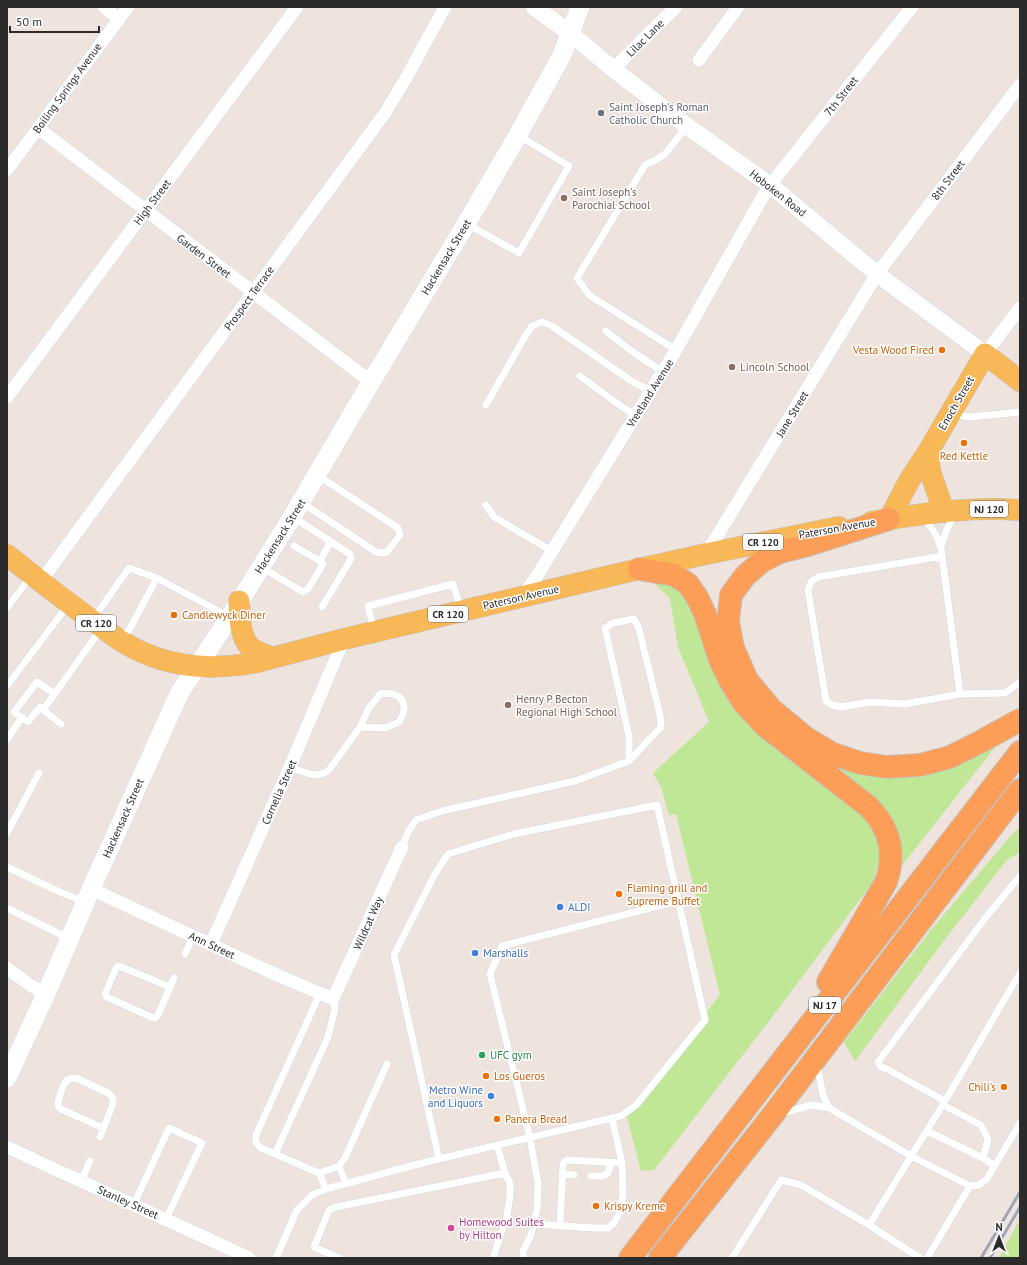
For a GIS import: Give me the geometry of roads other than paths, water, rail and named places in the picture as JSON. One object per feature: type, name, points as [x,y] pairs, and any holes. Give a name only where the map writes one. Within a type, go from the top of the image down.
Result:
[{"type":"highway","points":[[889,519],[808,545],[780,552],[761,562],[745,576],[731,595],[728,622],[733,648],[747,680],[771,709],[806,738],[834,754],[860,763],[887,767],[920,765],[950,757],[1020,720]]},
{"type":"highway","points":[[639,569],[674,575],[688,584],[697,596],[705,614],[720,660],[730,681],[743,702],[765,726],[869,807],[881,822],[889,840],[891,862],[886,882],[785,1057]]},
{"type":"highway","name":"NJ 17","points":[[630,1258],[1020,752]]},
{"type":"highway","name":"NJ 17","points":[[660,1258],[772,1116],[991,826],[1020,790]]},
{"type":"highway","points":[[991,826],[1020,816]]},
{"type":"main road","name":"Hackensack Street","points":[[7,1078],[46,994],[88,896],[180,692],[235,609],[297,510],[371,382],[466,224],[562,55],[580,7]]},
{"type":"main road","name":"Hoboken Road","points":[[985,354],[1020,381]]},
{"type":"main road","name":"Enoch Street","points":[[889,519],[909,481],[928,452],[985,354]]},
{"type":"main road","points":[[928,452],[930,471],[951,511]]},
{"type":"main road","name":"Paterson Avenue","points":[[7,555],[121,641],[152,656],[175,663],[197,667],[238,665],[272,658],[344,639],[639,569],[811,532],[889,519],[951,511],[992,509],[1020,510]]},
{"type":"main road","points":[[235,609],[244,637],[250,647],[272,658]]},
{"type":"street","points":[[104,7],[119,19]]},
{"type":"street","name":"Boiling Springs Avenue","points":[[7,170],[128,7]]},
{"type":"street","name":"High Street","points":[[7,397],[297,7]]},
{"type":"street","name":"Prospect Terrace","points":[[36,578],[253,292],[385,113],[445,7]]},
{"type":"street","name":"Hoboken Road","points":[[534,7],[570,33],[613,69],[687,126],[770,185],[877,274],[985,354]]},
{"type":"street","name":"Lilac Lane","points":[[613,69],[676,7]]},
{"type":"street","points":[[699,60],[738,7]]},
{"type":"street","name":"7th Street","points":[[770,185],[912,7]]},
{"type":"street","name":"8th Street","points":[[877,274],[1020,85]]},
{"type":"street","name":"Garden Street","points":[[38,128],[371,382]]},
{"type":"street","name":"Vreeland Avenue","points":[[522,597],[535,579],[663,372],[770,185]]},
{"type":"street","name":"Jane Street","points":[[706,554],[877,274]]},
{"type":"street","points":[[985,354],[1020,308]]},
{"type":"street","name":"Cornelia Street","points":[[211,944],[290,767],[344,639]]},
{"type":"street","name":"Wildcat Way","points":[[333,998],[402,847]]},
{"type":"street","name":"Ann Street","points":[[88,896],[193,936],[333,998]]},
{"type":"street","points":[[7,968],[30,985],[46,994]]},
{"type":"street","name":"Stanley Street","points":[[7,1147],[249,1258]]},
{"type":"lane","points":[[676,350],[589,295],[577,278],[645,164],[656,160],[665,154],[687,126]]},
{"type":"lane","points":[[466,224],[519,253],[569,166],[518,134]]},
{"type":"lane","points":[[486,405],[532,326],[542,322],[552,326],[633,382],[651,391]]},
{"type":"lane","points":[[606,331],[630,350],[663,372]]},
{"type":"lane","points":[[580,376],[622,407],[636,415]]},
{"type":"lane","points":[[950,414],[969,417],[1020,412]]},
{"type":"lane","points":[[297,510],[376,552],[384,553],[388,551],[400,535],[398,528],[317,475]]},
{"type":"lane","points":[[486,505],[494,517],[552,551]]},
{"type":"lane","points":[[297,510],[331,542],[350,554],[351,559],[322,607]]},
{"type":"lane","points":[[941,547],[951,511]]},
{"type":"lane","points":[[918,515],[929,523],[941,547],[960,694]]},
{"type":"lane","points":[[320,561],[331,542]]},
{"type":"lane","points":[[261,567],[303,592],[308,589],[323,564],[294,546]]},
{"type":"lane","points":[[942,556],[818,577],[811,582],[808,590],[826,702],[840,707],[871,702],[905,704],[960,694],[1005,693],[1020,682]]},
{"type":"lane","points":[[44,710],[97,624],[129,568],[235,609]]},
{"type":"lane","points":[[7,608],[36,578]]},
{"type":"lane","points":[[121,641],[129,630],[158,578]]},
{"type":"lane","points":[[374,632],[368,606],[453,584],[462,611]]},
{"type":"lane","points":[[7,686],[69,603]]},
{"type":"lane","points":[[402,847],[408,832],[416,820],[442,811],[575,781],[629,761],[662,727],[639,629],[634,619],[613,623],[605,628],[629,736],[629,761]]},
{"type":"lane","points":[[55,694],[37,682],[14,712],[28,722],[40,707],[61,724]]},
{"type":"lane","points":[[290,767],[312,775],[323,775],[329,770],[360,727],[369,708],[380,694],[396,694],[403,702],[404,711],[399,722],[385,728],[360,727]]},
{"type":"lane","points":[[7,740],[22,717]]},
{"type":"lane","points":[[7,833],[39,773]]},
{"type":"lane","points":[[276,1258],[297,1210],[312,1195],[326,1188],[439,1159],[621,1116],[636,1105],[705,1020],[657,805],[514,834],[448,854],[435,874],[394,955],[439,1159]]},
{"type":"lane","points":[[7,868],[60,892],[88,896]]},
{"type":"lane","points":[[983,1158],[988,1139],[981,1125],[881,1067],[878,1062],[976,929],[1020,876]]},
{"type":"lane","points":[[523,1258],[523,1251],[530,1235],[537,1209],[538,1183],[530,1138],[490,974],[502,946],[678,900]]},
{"type":"lane","points":[[7,908],[70,939]]},
{"type":"lane","points":[[185,954],[193,936]]},
{"type":"lane","points":[[170,988],[119,966],[116,968],[105,994],[107,997],[155,1018],[158,1014],[170,988],[174,978]]},
{"type":"lane","points":[[869,1225],[944,1103],[1020,972]]},
{"type":"lane","points":[[319,993],[255,1140],[256,1144],[261,1148],[319,1173],[326,1188]]},
{"type":"lane","points":[[275,1154],[328,1037],[336,1009],[333,998]]},
{"type":"lane","points":[[816,1058],[823,1095],[829,1108]]},
{"type":"lane","points":[[319,1173],[339,1166],[349,1150],[388,1064]]},
{"type":"lane","points":[[100,1137],[113,1104],[113,1098],[108,1093],[76,1078],[70,1078],[66,1081],[58,1100],[58,1106],[61,1109],[103,1128]]},
{"type":"lane","points":[[772,1116],[812,1105],[829,1108],[911,1156],[970,1186],[979,1185],[987,1179],[1020,1123]]},
{"type":"lane","points":[[533,1224],[608,1228],[614,1223],[619,1214],[623,1195],[622,1164],[612,1118]]},
{"type":"lane","points":[[134,1204],[170,1128],[202,1143],[166,1219]]},
{"type":"lane","points":[[926,1131],[983,1158],[995,1166]]},
{"type":"lane","points":[[493,1258],[507,1216],[510,1196],[510,1183],[505,1173],[497,1145]]},
{"type":"lane","points":[[560,1226],[562,1174],[564,1162],[568,1160],[622,1164]]},
{"type":"lane","points":[[81,1182],[90,1161]]},
{"type":"lane","points":[[591,1176],[602,1176],[608,1173],[611,1163]]},
{"type":"lane","points":[[339,1166],[346,1183]]},
{"type":"lane","points":[[339,1258],[314,1247],[330,1210],[336,1207],[505,1173]]},
{"type":"lane","points":[[562,1174],[574,1175]]},
{"type":"lane","points":[[732,1258],[781,1180],[800,1185],[869,1225],[920,1258]]},
{"type":"lane","points":[[927,1258],[970,1186]]},
{"type":"railway","points":[[981,1258],[1020,1192]]},
{"type":"railway","points":[[990,1258],[1020,1207]]},
{"type":"place","name":"Saint Joseph's Roman Catholic Church","points":[[601,113]]},
{"type":"place","name":"Saint Joseph's Parochial School","points":[[564,198]]},
{"type":"place","name":"Vesta Wood Fired","points":[[942,350]]},
{"type":"place","name":"Lincoln School","points":[[732,367]]},
{"type":"place","name":"Red Kettle","points":[[964,443]]},
{"type":"place","name":"Candlewyck Diner","points":[[174,615]]},
{"type":"place","name":"Henry P Becton Regional High School","points":[[508,705]]},
{"type":"place","name":"Flaming grill and Supreme Buffet","points":[[619,894]]},
{"type":"place","name":"ALDI","points":[[560,907]]},
{"type":"place","name":"Marshalls","points":[[475,953]]},
{"type":"place","name":"UFC gym","points":[[482,1055]]},
{"type":"place","name":"Los Gueros","points":[[486,1076]]},
{"type":"place","name":"Chili's","points":[[1004,1087]]},
{"type":"place","name":"Metro Wine and Liquors","points":[[491,1096]]},
{"type":"place","name":"Panera Bread","points":[[497,1119]]},
{"type":"place","name":"Krispy Kreme","points":[[596,1206]]},
{"type":"place","name":"Homewood Suites by Hilton","points":[[451,1228]]}]
